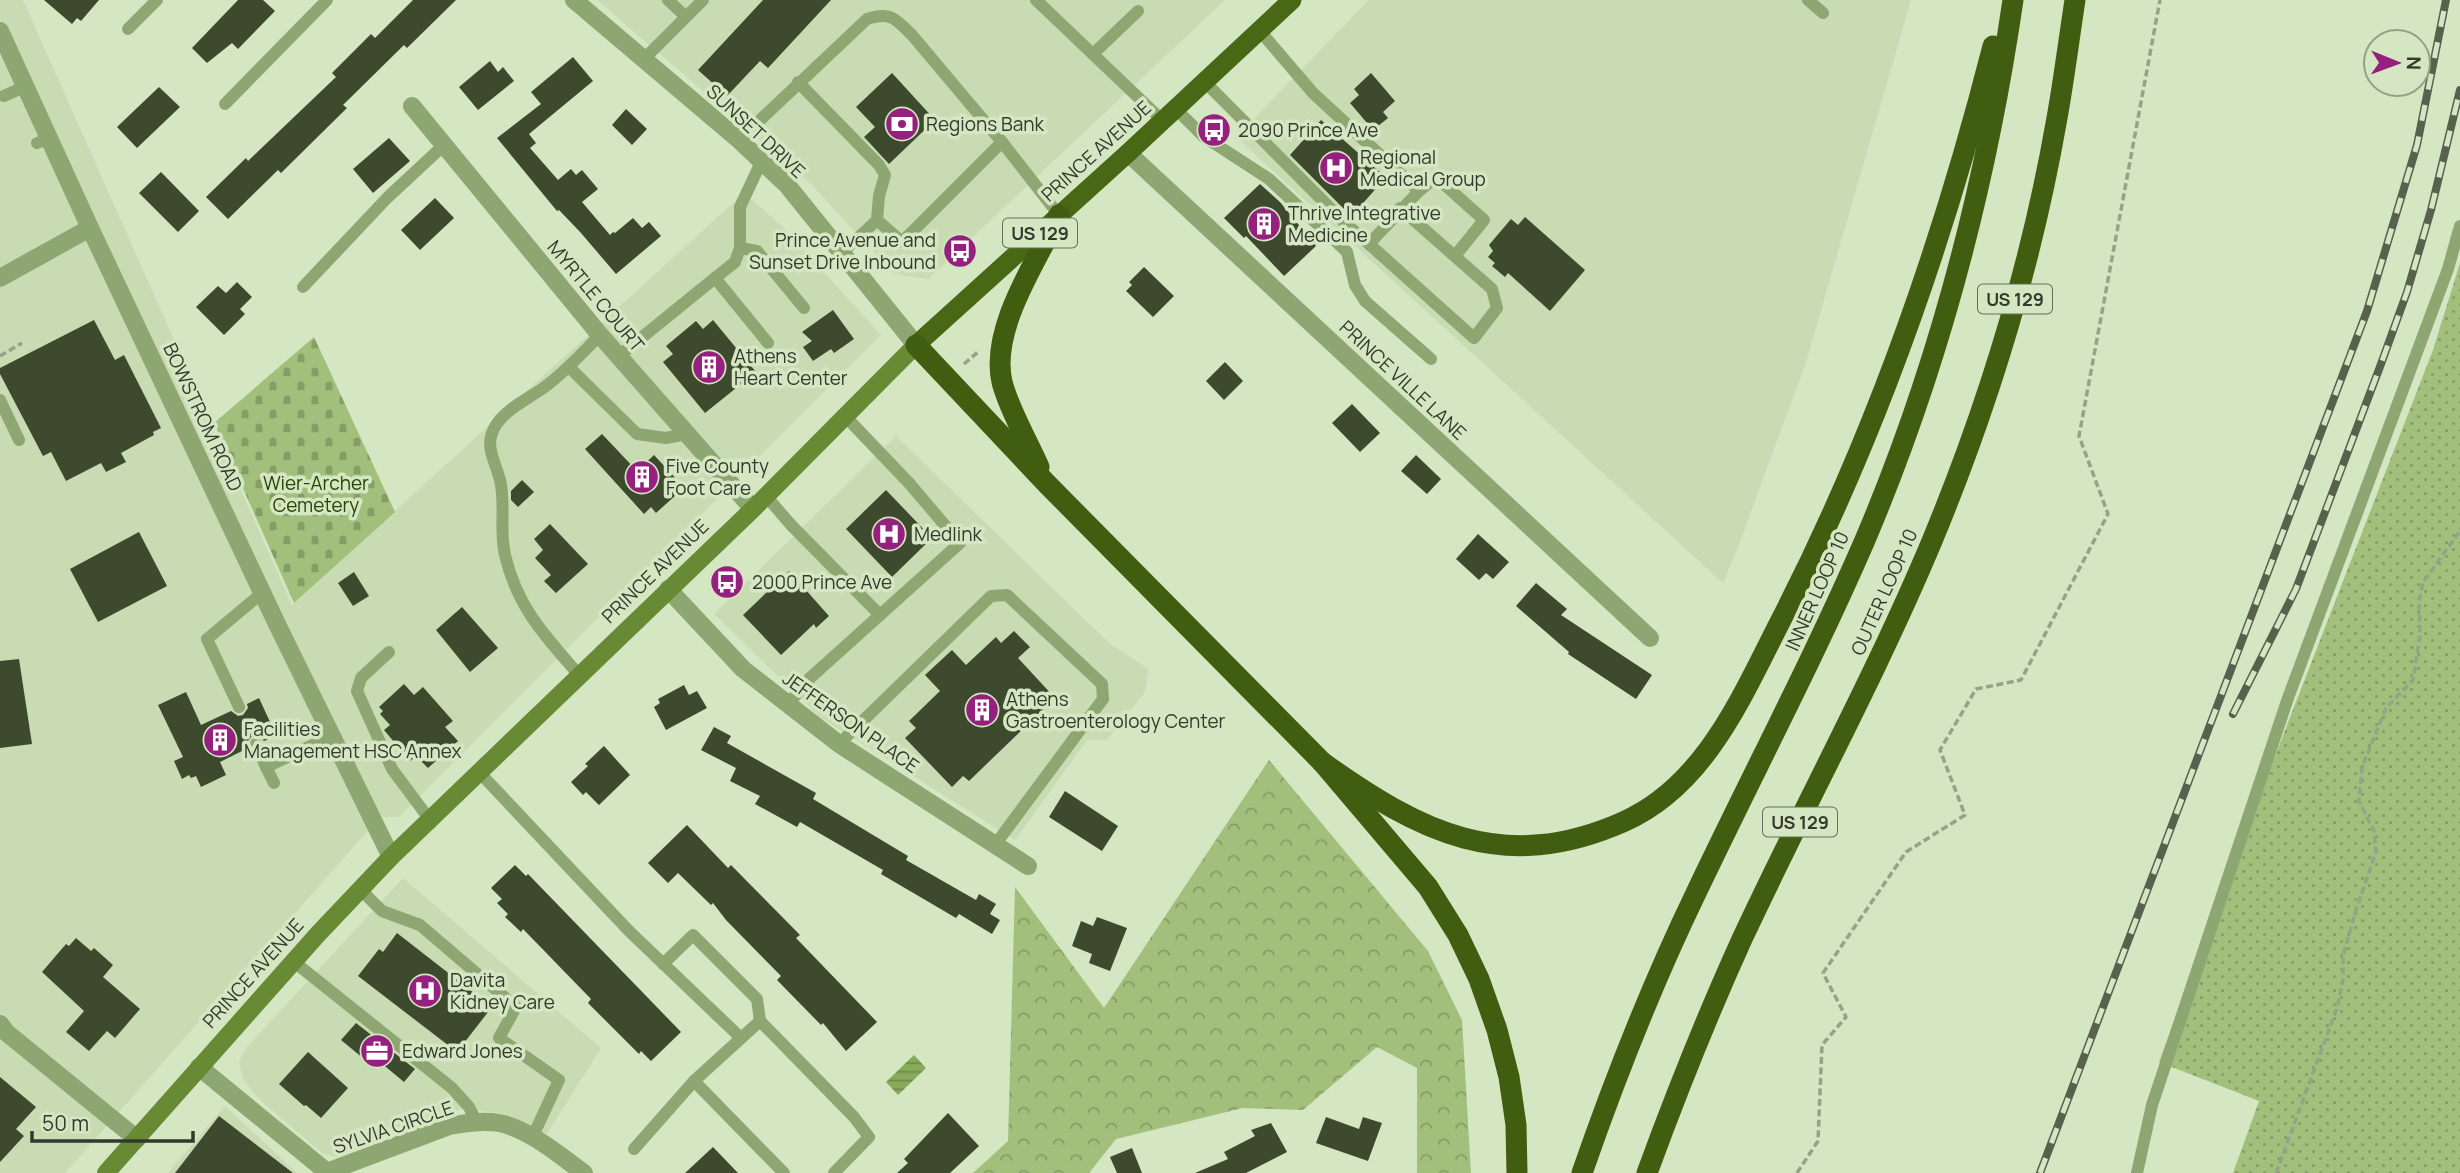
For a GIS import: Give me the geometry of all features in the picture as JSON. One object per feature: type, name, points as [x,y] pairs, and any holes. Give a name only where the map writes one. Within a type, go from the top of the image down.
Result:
[{"type":"highway","name":"PRINCE AVENUE","points":[[916,345],[1292,0]]},
{"type":"highway","points":[[1322,762],[1378,801],[1433,829],[1470,840],[1511,846],[1553,843],[1625,821],[1652,805],[1683,780],[1710,748],[1740,701],[1816,552],[1859,456],[1905,335],[1965,156],[2005,0]]},
{"type":"highway","name":"INNER LOOP 10","points":[[1582,1173],[1606,1103],[1652,990],[1695,894],[1832,615],[1870,529],[1906,435],[1952,291],[1973,213],[1994,116],[2012,0]]},
{"type":"highway","name":"OUTER LOOP 10","points":[[1647,1173],[1712,1006],[1898,621],[1958,474],[2020,284],[2057,121],[2075,0]]},
{"type":"highway","name":"US 129","points":[[2057,121],[2090,0]]},
{"type":"highway","points":[[1047,484],[1002,384],[999,351],[1005,324],[1059,215]]},
{"type":"highway","points":[[916,345],[1047,484],[1322,762],[1428,887],[1458,935],[1479,979],[1497,1030],[1516,1125],[1517,1173]]},
{"type":"main road","name":"PRINCE AVENUE","points":[[106,1173],[293,961],[391,857],[759,502],[916,345]]},
{"type":"street","name":"SUNSET DRIVE","points":[[574,0],[738,139],[787,185],[916,345]]},
{"type":"street","name":"BOWSTROM ROAD","points":[[2,41],[26,86],[44,141],[90,228],[108,281],[391,857]]},
{"type":"street","name":"MYRTLE COURT","points":[[412,106],[600,335],[687,434],[759,502]]},
{"type":"street","name":"PRINCE VILLE LANE","points":[[1128,153],[1650,638]]},
{"type":"street","points":[[0,278],[90,228]]},
{"type":"street","name":"JEFFERSON PLACE","points":[[668,589],[743,669],[839,744],[1028,866]]},
{"type":"street","points":[[0,1024],[7,1033],[137,1139]]},
{"type":"street","name":"SYLVIA CIRCLE","points":[[199,1067],[327,1172],[449,1126],[498,1123],[521,1131],[584,1173]]},
{"type":"lane","points":[[128,29],[157,0]]},
{"type":"lane","points":[[225,104],[327,0]]},
{"type":"lane","points":[[667,0],[686,17]]},
{"type":"lane","points":[[644,59],[703,0]]},
{"type":"lane","points":[[1036,0],[1093,54],[1169,115],[1269,178],[1347,252],[1355,285],[1366,301],[1431,359]]},
{"type":"lane","points":[[1808,0],[1823,13]]},
{"type":"lane","points":[[1093,54],[1138,11]]},
{"type":"lane","points":[[738,139],[867,19],[881,14],[897,19],[912,35],[1059,215]]},
{"type":"lane","points":[[1260,31],[1313,93],[1419,191]]},
{"type":"lane","points":[[799,82],[879,165],[885,175],[879,196],[877,220],[842,253]]},
{"type":"lane","points":[[1205,82],[1346,224],[1474,338],[1497,308],[1492,289],[1400,208]]},
{"type":"lane","points":[[4,96],[26,86]]},
{"type":"lane","points":[[877,220],[902,242],[1002,142]]},
{"type":"lane","points":[[303,287],[388,197],[444,145]]},
{"type":"lane","points":[[619,356],[735,262],[740,248],[740,206],[762,160]]},
{"type":"lane","points":[[1369,244],[1400,208],[1436,177],[1484,220],[1455,256]]},
{"type":"lane","points":[[2137,1173],[2152,1105],[2288,698],[2448,268],[2460,226]]},
{"type":"lane","points":[[740,248],[757,251],[804,308]]},
{"type":"lane","points":[[715,278],[768,342]]},
{"type":"lane","points":[[579,675],[522,604],[504,553],[500,482],[489,446],[497,423],[507,413],[569,367],[600,335]]},
{"type":"lane","points":[[569,367],[637,434],[666,438],[687,434]]},
{"type":"lane","points":[[0,400],[19,440]]},
{"type":"lane","points":[[788,704],[810,678],[960,543],[909,483],[845,416]]},
{"type":"lane","points":[[759,502],[800,535],[880,615]]},
{"type":"lane","points":[[239,707],[207,639],[262,593]]},
{"type":"lane","points":[[839,744],[991,596],[1007,594],[1102,684],[1103,699],[995,845]]},
{"type":"lane","points":[[388,652],[360,678],[357,691],[392,769],[430,820]]},
{"type":"lane","points":[[267,767],[332,736]]},
{"type":"lane","points":[[256,744],[274,783]]},
{"type":"lane","points":[[479,772],[663,964],[741,1038]]},
{"type":"lane","points":[[360,889],[382,912],[420,925],[516,1007],[499,1038],[559,1080],[532,1138]]},
{"type":"lane","points":[[663,964],[693,935],[757,999],[760,1021],[854,1117],[869,1137],[834,1173]]},
{"type":"lane","points":[[293,961],[452,1087],[469,1107],[477,1123]]},
{"type":"lane","points":[[634,1149],[694,1081],[760,1021]]},
{"type":"lane","points":[[694,1081],[784,1173]]},
{"type":"path","points":[[1797,1173],[1818,1141],[1822,1045],[1846,1017],[1824,973],[1906,852],[1965,815],[1940,750],[1976,689],[2021,680],[2108,514],[2079,436],[2160,0]]},
{"type":"path","points":[[0,356],[22,343]]},
{"type":"path","points":[[963,364],[976,354],[968,349]]},
{"type":"path","points":[[2276,1173],[2337,1009],[2343,980],[2343,956],[2376,852],[2374,831],[2359,801],[2362,767],[2386,708],[2413,680],[2420,636],[2419,602],[2423,582],[2460,531]]},
{"type":"shaded area","points":[[0,0],[23,0],[292,605],[744,193],[782,226],[881,335],[399,817],[380,817],[65,1173],[0,1173]]},
{"type":"shaded area","points":[[597,0],[1225,0],[928,279],[894,274],[810,183]]},
{"type":"shaded area","points":[[1369,0],[1911,0],[1806,362],[1723,583],[1236,137]]},
{"type":"shaded area","points":[[896,436],[1110,644],[1148,669],[1145,692],[1107,740],[1087,740],[1015,840],[821,718],[714,614]]},
{"type":"shaded area","points":[[403,878],[601,1048],[547,1134],[500,1113],[463,1109],[392,1131],[336,1157],[322,1153],[261,1101],[244,1081],[239,1062],[246,1048]]},
{"type":"shaded area","points":[[914,1055],[926,1068],[898,1095],[886,1082]]},
{"type":"shaded area","points":[[225,1106],[297,1173],[168,1173]]},
{"type":"green space","points":[[2460,263],[2460,1173],[2233,1173],[2259,1101],[2159,1062],[2205,936],[2433,350]]},
{"type":"green space","name":"Wier-Archer Cemetery","points":[[314,337],[395,512],[294,603],[214,423]]},
{"type":"green space","points":[[1269,760],[1428,951],[1462,1020],[1471,1173],[1417,1173],[1417,1068],[1377,1047],[1303,1110],[1243,1108],[1116,1139],[1089,1173],[973,1173],[1008,1141],[1015,887],[1104,1008]]},
{"type":"building","points":[[44,0],[99,0],[81,21],[77,18],[72,24]]},
{"type":"building","points":[[238,0],[263,0],[275,11],[238,49],[232,43],[207,63],[192,48]]},
{"type":"building","points":[[413,0],[456,0],[407,48],[404,45],[343,105],[347,108],[281,173],[278,170],[228,219],[206,197],[336,77],[332,73],[371,34],[375,38]]},
{"type":"building","points":[[763,0],[831,0],[768,68],[760,61],[727,96],[698,70]]},
{"type":"building","points":[[573,57],[593,81],[529,134],[536,143],[530,148],[558,180],[571,169],[576,175],[582,170],[598,189],[582,202],[610,235],[633,218],[642,228],[649,222],[661,236],[616,274],[581,233],[557,211],[497,138],[541,104],[531,92]]},
{"type":"building","points":[[490,61],[498,72],[503,67],[514,81],[478,110],[459,87]]},
{"type":"building","name":"Regions Bank","points":[[892,73],[935,120],[889,164],[864,137],[875,127],[856,107]]},
{"type":"building","points":[[1371,73],[1395,101],[1383,112],[1388,118],[1373,130],[1350,103],[1359,95],[1354,89]]},
{"type":"building","points":[[159,87],[180,107],[137,148],[117,127]]},
{"type":"building","points":[[626,109],[647,129],[632,145],[612,125]]},
{"type":"building","name":"Regional Medical Group","points":[[1321,120],[1382,174],[1376,181],[1380,184],[1357,210],[1354,206],[1348,213],[1290,155]]},
{"type":"building","points":[[389,138],[410,161],[373,193],[353,169]]},
{"type":"building","points":[[161,172],[199,211],[178,232],[139,193]]},
{"type":"building","name":"Thrive Integrative Medicine","points":[[1260,184],[1280,202],[1316,246],[1284,276],[1246,236],[1244,238],[1224,218]]},
{"type":"building","points":[[435,198],[454,218],[420,250],[401,230]]},
{"type":"building","points":[[1525,217],[1585,270],[1550,311],[1508,273],[1505,277],[1492,266],[1495,263],[1488,257],[1493,251],[1489,245],[1511,219],[1518,225]]},
{"type":"building","points":[[1144,267],[1174,296],[1153,317],[1126,291],[1132,285],[1129,282]]},
{"type":"building","points":[[237,282],[252,297],[240,309],[245,314],[224,335],[196,307],[218,286],[226,293]]},
{"type":"building","points":[[833,310],[854,339],[834,353],[831,349],[813,361],[803,347],[812,341],[802,332]]},
{"type":"building","points":[[94,320],[115,360],[124,355],[161,428],[153,432],[154,435],[121,453],[126,462],[106,472],[101,463],[66,481],[51,452],[43,456],[0,374],[0,368]]},
{"type":"building","name":"Athens Heart Center","points":[[713,320],[756,372],[705,413],[663,362],[673,354],[666,346],[696,321],[703,329]]},
{"type":"building","points":[[1225,362],[1243,381],[1224,400],[1206,381]]},
{"type":"building","points":[[1352,404],[1380,433],[1360,452],[1332,423]]},
{"type":"building","name":"Five County Foot Care","points":[[602,434],[637,471],[654,455],[679,482],[672,488],[677,494],[656,513],[651,507],[644,514],[585,449]]},
{"type":"building","points":[[1416,455],[1441,479],[1427,494],[1401,471]]},
{"type":"building","points":[[522,480],[534,492],[518,507],[511,500],[511,491]]},
{"type":"building","name":"Medlink","points":[[886,490],[932,538],[892,577],[846,529]]},
{"type":"building","points":[[550,524],[588,564],[556,593],[544,581],[551,575],[535,558],[543,550],[534,539]]},
{"type":"building","points":[[139,532],[167,586],[98,622],[70,569]]},
{"type":"building","points":[[1478,534],[1509,562],[1493,579],[1486,573],[1479,580],[1456,559]]},
{"type":"building","points":[[789,571],[829,616],[816,628],[814,624],[781,655],[743,615]]},
{"type":"building","points":[[354,572],[369,596],[353,606],[338,583]]},
{"type":"building","points":[[1536,583],[1567,609],[1561,615],[1652,675],[1636,699],[1568,654],[1569,652],[1516,606]]},
{"type":"building","points":[[462,607],[498,648],[470,672],[436,630]]},
{"type":"building","name":"Athens Gastroenterology Center","points":[[1014,631],[1030,647],[1018,658],[1055,698],[969,781],[963,776],[952,787],[905,738],[916,728],[909,721],[940,691],[925,675],[952,650],[966,665],[996,637],[1001,643]]},
{"type":"building","points":[[19,659],[32,744],[0,748],[0,661]]},
{"type":"building","points":[[404,684],[414,695],[423,687],[453,721],[445,727],[458,741],[428,768],[416,756],[410,761],[384,730],[390,725],[380,714],[383,711],[379,707]]},
{"type":"building","points":[[684,685],[689,695],[697,691],[707,708],[666,730],[654,707],[660,703],[658,699]]},
{"type":"building","name":"Facilities Management HSC Annex","points":[[186,692],[201,725],[231,711],[238,716],[243,715],[248,708],[247,704],[259,698],[276,735],[264,741],[258,735],[252,736],[247,742],[248,748],[220,762],[226,775],[201,787],[196,776],[191,778],[189,775],[182,779],[174,761],[183,757],[158,705]]},
{"type":"building","points":[[714,727],[731,736],[727,743],[816,793],[813,799],[908,856],[906,860],[976,900],[979,894],[996,904],[990,914],[1000,920],[992,934],[959,914],[956,918],[881,874],[883,870],[800,822],[797,827],[755,804],[760,796],[730,781],[736,768],[701,750]]},
{"type":"building","points":[[604,746],[630,775],[599,805],[586,792],[583,795],[571,782]]},
{"type":"building","points":[[1065,791],[1118,826],[1102,851],[1049,817]]},
{"type":"building","points":[[687,825],[728,868],[731,865],[800,935],[796,938],[877,1022],[846,1051],[823,1023],[821,1025],[777,980],[781,976],[713,903],[711,905],[678,873],[668,883],[648,863]]},
{"type":"building","points":[[515,865],[526,876],[528,874],[681,1032],[651,1061],[641,1051],[639,1054],[588,1003],[591,999],[523,929],[521,932],[505,917],[508,914],[497,903],[502,899],[491,888]]},
{"type":"building","points":[[1097,917],[1127,928],[1110,971],[1089,963],[1092,954],[1072,946],[1081,921],[1093,926]]},
{"type":"building","name":"Davita Kidney Care","points":[[397,933],[492,1007],[457,1052],[358,976],[379,949],[383,952]]},
{"type":"building","points":[[76,938],[91,951],[94,948],[113,965],[103,977],[140,1009],[115,1038],[107,1031],[89,1051],[66,1032],[84,1011],[42,972],[66,944],[69,946]]},
{"type":"building","name":"Edward Jones","points":[[356,1023],[415,1069],[404,1082],[380,1062],[375,1068],[341,1040]]},
{"type":"building","points":[[308,1052],[348,1088],[321,1118],[279,1084]]},
{"type":"building","points":[[0,1077],[36,1107],[16,1129],[24,1136],[0,1162]]},
{"type":"building","points":[[948,1113],[979,1146],[950,1173],[897,1173],[908,1163],[904,1159]]},
{"type":"building","points":[[219,1116],[293,1173],[175,1173]]},
{"type":"building","points":[[1326,1117],[1359,1129],[1363,1117],[1382,1123],[1368,1161],[1316,1143]]},
{"type":"building","points":[[1271,1123],[1287,1152],[1246,1173],[1195,1173],[1228,1159],[1224,1152],[1255,1136],[1251,1130]]},
{"type":"building","points":[[713,1147],[738,1173],[685,1173]]},
{"type":"building","points":[[1132,1148],[1142,1173],[1117,1173],[1110,1157]]},
{"type":"railway","points":[[2040,1173],[2367,311],[2417,145],[2446,0]]},
{"type":"railway","points":[[2233,714],[2296,589],[2381,364],[2407,292],[2431,210],[2460,90]]},
{"type":"place","name":"Regions Bank","points":[[902,124]]},
{"type":"place","name":"2090 Prince Ave","points":[[1214,130]]},
{"type":"place","name":"Regional Medical Group","points":[[1336,168]]},
{"type":"place","name":"Thrive Integrative Medicine","points":[[1264,224]]},
{"type":"place","name":"Prince Avenue and Sunset Drive Inbound","points":[[960,251]]},
{"type":"place","name":"Athens Heart Center","points":[[709,367]]},
{"type":"place","name":"Five County Foot Care","points":[[642,477]]},
{"type":"place","name":"Medlink","points":[[889,534]]},
{"type":"place","name":"2000 Prince Ave","points":[[727,582]]},
{"type":"place","name":"Athens Gastroenterology Center","points":[[982,710]]},
{"type":"place","name":"Facilities Management HSC Annex","points":[[220,740]]},
{"type":"place","name":"Davita Kidney Care","points":[[425,991]]},
{"type":"place","name":"Edward Jones","points":[[377,1051]]}]
